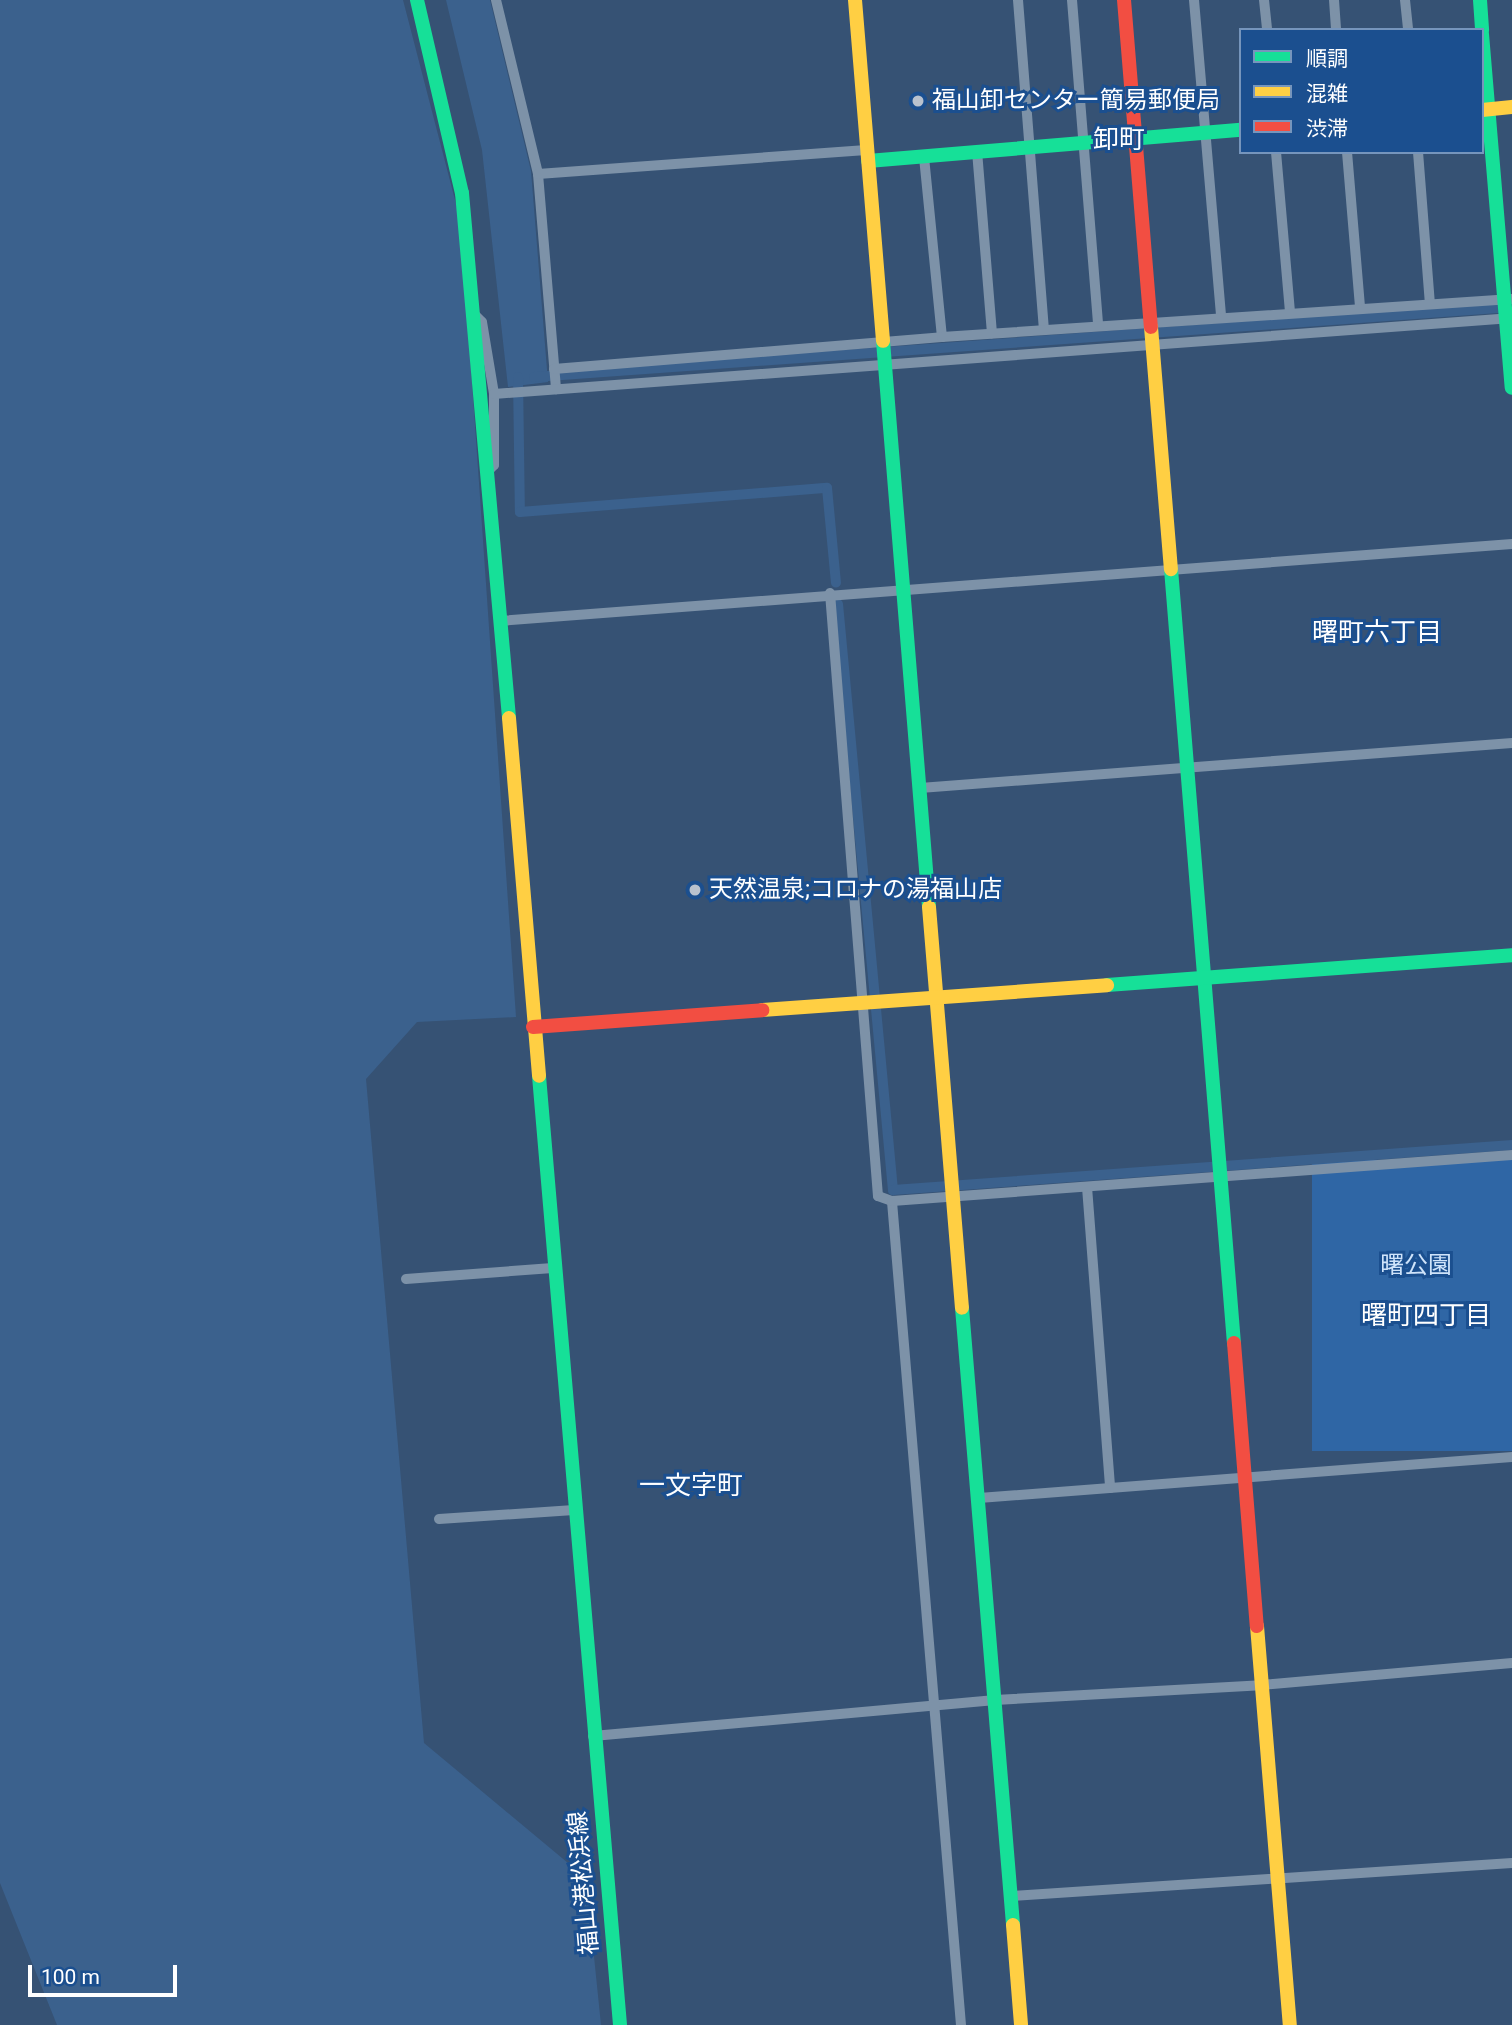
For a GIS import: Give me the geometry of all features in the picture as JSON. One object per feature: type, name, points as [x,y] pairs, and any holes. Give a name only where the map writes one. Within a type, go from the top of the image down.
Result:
[{"type":"street","name":"福山港松浜線","points":[[417,0],[462,193],[620,2025]]},
{"type":"street","points":[[496,0],[538,174],[555,379]]},
{"type":"street","points":[[855,0],[1021,2025]]},
{"type":"street","points":[[1018,0],[1044,330]]},
{"type":"street","points":[[1072,0],[1098,326]]},
{"type":"street","points":[[1124,0],[1290,2025]]},
{"type":"street","points":[[1194,0],[1221,318]]},
{"type":"street","points":[[1264,0],[1266,28]]},
{"type":"street","points":[[1334,0],[1336,28]]},
{"type":"street","points":[[1405,0],[1408,28]]},
{"type":"street","points":[[1479,0],[1482,28]]},
{"type":"street","points":[[1484,83],[1507,309],[1512,388]]},
{"type":"street","points":[[1485,109],[1512,107]]},
{"type":"street","points":[[538,174],[867,155],[924,157],[1239,130]]},
{"type":"street","points":[[977,151],[992,333]]},
{"type":"street","points":[[1276,154],[1290,312]]},
{"type":"street","points":[[1347,154],[1360,308]]},
{"type":"street","points":[[1418,154],[1430,303]]},
{"type":"street","points":[[924,157],[942,337]]},
{"type":"street","points":[[555,379],[885,354],[942,337],[992,333],[1098,326],[1152,334],[1221,318],[1430,303],[1507,309]]},
{"type":"street","points":[[500,394],[531,391],[555,379],[1507,309]]},
{"type":"street","points":[[474,314],[482,322],[500,394],[494,465],[485,475]]},
{"type":"street","points":[[499,621],[830,593],[1169,571],[1512,544]]},
{"type":"street","points":[[830,593],[865,1003],[878,1196],[892,1202],[954,1189],[1087,1187],[1220,1169],[1512,1155]]},
{"type":"street","points":[[920,788],[1512,743]]},
{"type":"street","points":[[533,1027],[1512,955]]},
{"type":"street","points":[[1087,1187],[1110,1488]]},
{"type":"street","points":[[892,1202],[961,2025]]},
{"type":"street","points":[[406,1279],[553,1268]]},
{"type":"street","points":[[979,1498],[1512,1457]]},
{"type":"street","points":[[439,1519],[574,1510]]},
{"type":"street","points":[[593,1736],[995,1700],[1261,1685],[1512,1663]]},
{"type":"street","points":[[1011,1896],[1279,1881],[1512,1863]]},
{"type":"green space","name":"曙公園","points":[[1312,1160],[1512,1160],[1512,1451],[1312,1451]]},
{"type":"shaded area","points":[[0,0],[403,0],[461,223],[516,1017],[417,1022],[366,1079],[424,1743],[586,1878],[601,2025],[57,2025],[0,1883]]},
{"type":"shaded area","points":[[446,0],[490,0],[531,171],[548,382],[508,387],[482,150]]},
{"type":"waterway","points":[[534,377],[1512,307]]},
{"type":"waterway","points":[[518,377],[520,512],[827,488],[836,583]]},
{"type":"waterway","points":[[838,604],[893,1190],[1512,1145]]},
{"type":"traffic: fast","points":[[417,0],[462,193],[509,718]]},
{"type":"traffic: fast","points":[[1480,0],[1482,28]]},
{"type":"traffic: fast","points":[[1484,58],[1512,388]]},
{"type":"traffic: fast","points":[[868,161],[1239,130]]},
{"type":"traffic: fast","points":[[883,341],[929,907]]},
{"type":"traffic: fast","points":[[1171,569],[1234,1343]]},
{"type":"traffic: fast","points":[[1107,985],[1512,955]]},
{"type":"traffic: fast","points":[[539,1076],[620,2025]]},
{"type":"traffic: fast","points":[[962,1308],[1013,1925]]},
{"type":"traffic: slow","points":[[855,0],[883,341]]},
{"type":"traffic: slow","points":[[1484,110],[1512,107]]},
{"type":"traffic: slow","points":[[1151,327],[1171,569]]},
{"type":"traffic: slow","points":[[509,718],[539,1076]]},
{"type":"traffic: slow","points":[[929,907],[962,1308]]},
{"type":"traffic: slow","points":[[762,1010],[1107,985]]},
{"type":"traffic: slow","points":[[1257,1626],[1290,2025]]},
{"type":"traffic: slow","points":[[1013,1925],[1021,2025]]},
{"type":"traffic: jam","points":[[1124,0],[1151,327]]},
{"type":"traffic: jam","points":[[533,1027],[762,1010]]},
{"type":"traffic: jam","points":[[1234,1343],[1257,1626]]},
{"type":"place","name":"福山卸センター簡易郵便局","points":[[918,101]]},
{"type":"place","name":"天然温泉;コロナの湯福山店","points":[[695,890]]},
{"type":"district","name":"卸町","points":[[1119,140]]},
{"type":"district","name":"曙町六丁目","points":[[1377,633]]},
{"type":"district","name":"曙町四丁目","points":[[1426,1316]]},
{"type":"district","name":"一文字町","points":[[691,1486]]}]
